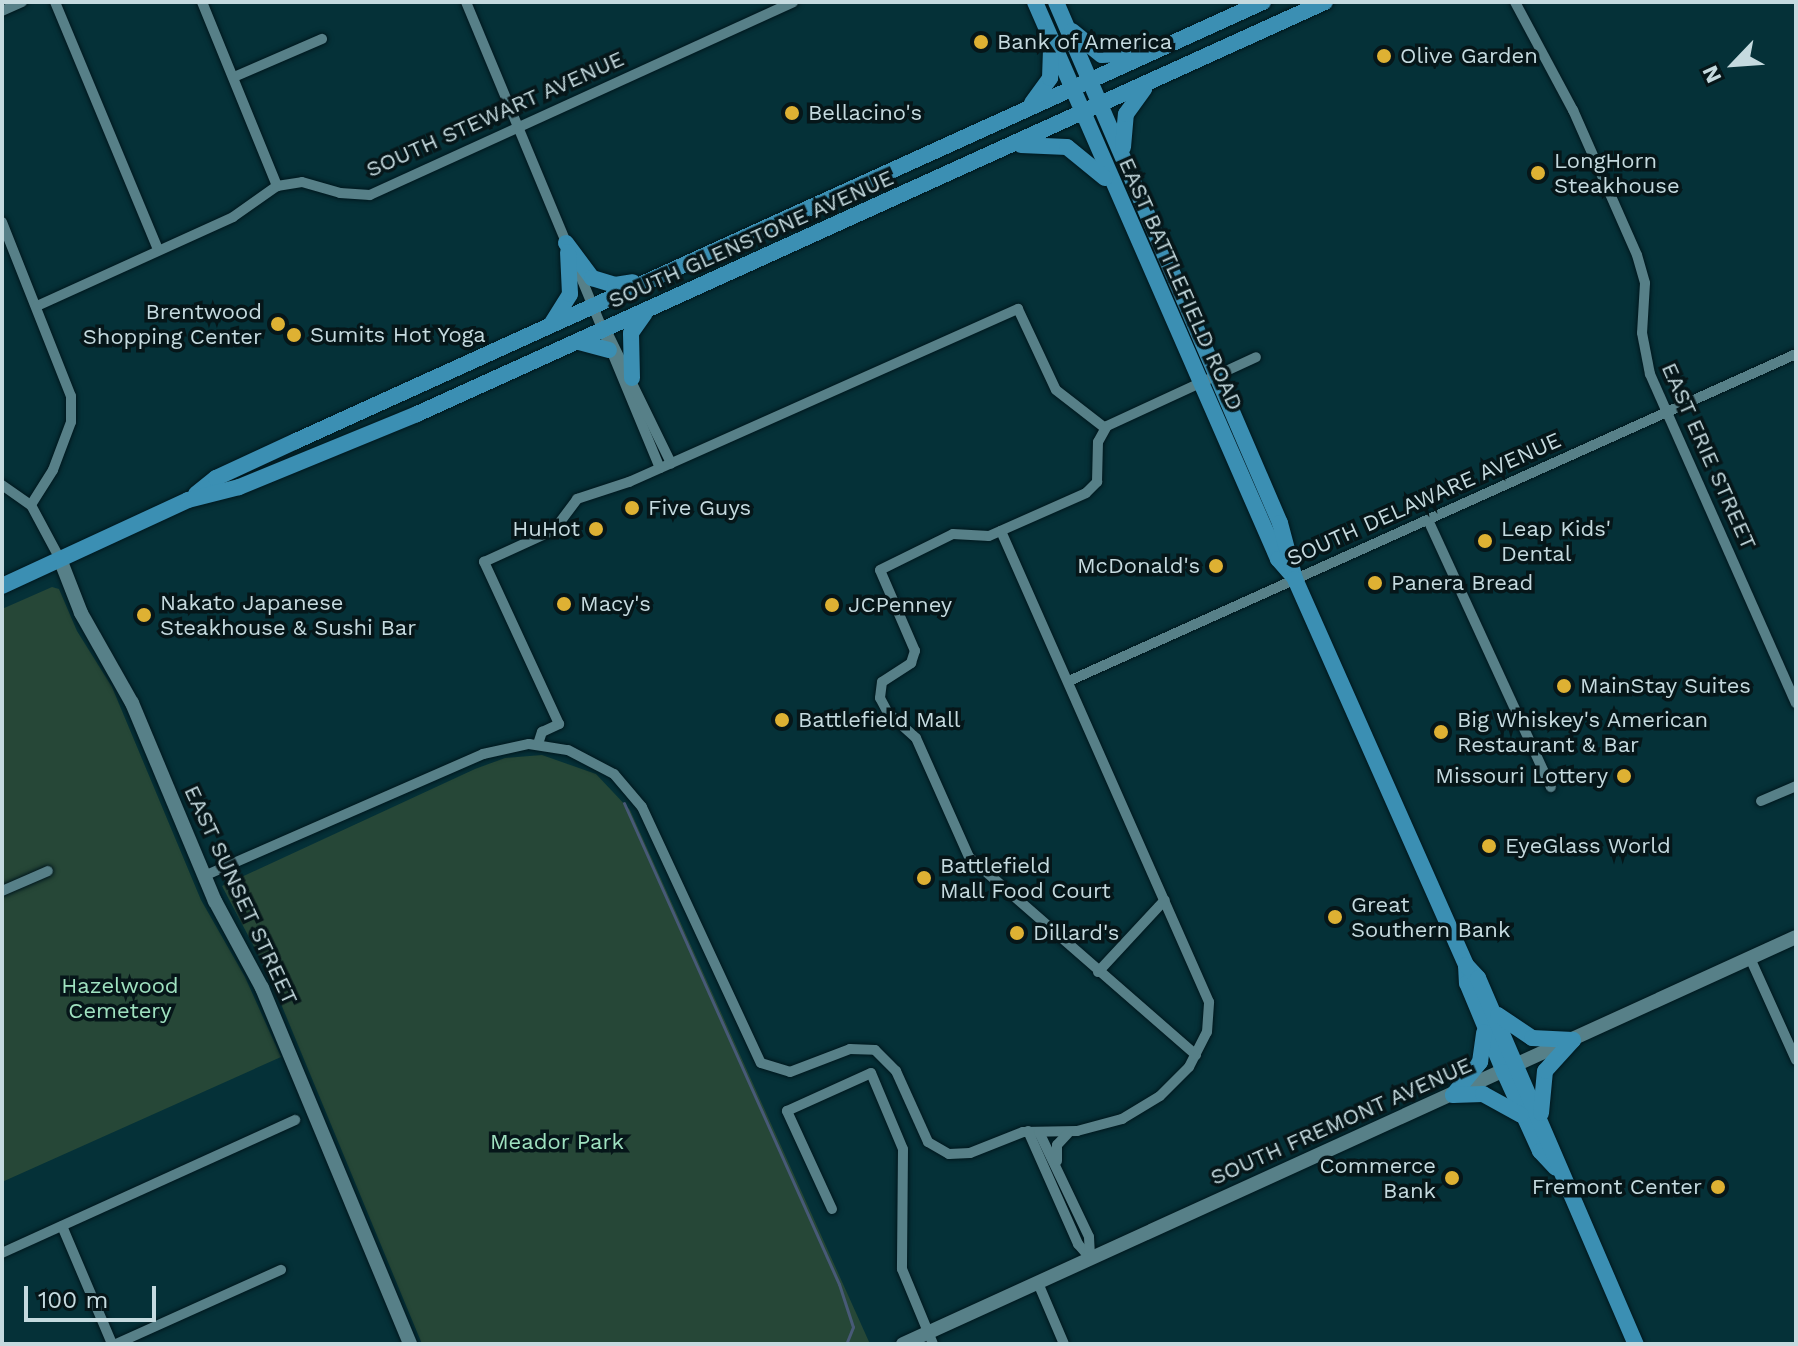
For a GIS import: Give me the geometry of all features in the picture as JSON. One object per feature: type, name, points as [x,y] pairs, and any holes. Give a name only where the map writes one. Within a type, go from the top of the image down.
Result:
[{"type":"main road","name":"EAST BATTLEFIELD ROAD","points":[[1035,2],[1118,195],[1280,523],[1295,579],[1534,1122],[1636,1344]]},
{"type":"main road","name":"EAST BATTLEFIELD ROAD","points":[[1056,2],[1126,164],[1208,378]]},
{"type":"main road","name":"SOUTH GLENSTONE AVENUE","points":[[188,500],[216,478],[1263,2]]},
{"type":"main road","name":"SOUTH GLENSTONE AVENUE","points":[[2,586],[188,500],[239,487],[578,342],[1325,2]]},
{"type":"main road","points":[[1065,23],[1102,55],[1153,52]]},
{"type":"main road","points":[[1027,109],[1050,78],[1049,36]]},
{"type":"main road","points":[[1126,164],[1126,114],[1138,93],[1158,78]]},
{"type":"main road","points":[[1007,147],[1067,147],[1091,163],[1118,195]]},
{"type":"main road","points":[[566,243],[586,273],[599,281],[624,284],[663,274]]},
{"type":"main road","points":[[548,326],[562,313],[570,294],[566,243]]},
{"type":"main road","points":[[632,378],[631,333],[650,308]]},
{"type":"main road","points":[[578,342],[609,350]]},
{"type":"main road","name":"EAST SUNSET STREET","points":[[60,559],[81,613],[132,703],[204,876],[262,988],[410,1344]]},
{"type":"main road","name":"SOUTH FREMONT AVENUE","points":[[903,1344],[930,1338],[1090,1258],[1796,937]]},
{"type":"main road","points":[[1453,1095],[1480,1062],[1486,1012],[1523,1035],[1573,1040]]},
{"type":"main road","points":[[1453,1095],[1497,1098],[1534,1122],[1545,1071],[1573,1040]]},
{"type":"street","points":[[2,11],[22,2]]},
{"type":"street","points":[[55,2],[158,249]]},
{"type":"street","points":[[37,306],[233,217],[277,186],[202,2]]},
{"type":"street","points":[[466,2],[593,306],[632,378],[666,466]]},
{"type":"street","name":"SOUTH STEWART AVENUE","points":[[277,186],[302,182],[340,193],[370,195],[793,2]]},
{"type":"street","name":"EAST ERIE STREET","points":[[1515,2],[1573,110],[1637,255],[1645,283],[1644,354],[1666,412],[1796,703]]},
{"type":"street","points":[[234,77],[322,39]]},
{"type":"street","points":[[2,222],[71,396],[71,422],[53,470],[31,505]]},
{"type":"street","points":[[538,744],[542,732],[559,724],[484,562],[554,530],[577,499],[666,466],[1018,309],[1056,390],[1106,427]]},
{"type":"street","points":[[604,330],[609,350],[666,466]]},
{"type":"street","name":"SOUTH DELAWARE AVENUE","points":[[1069,681],[1796,354]]},
{"type":"street","points":[[1196,1055],[973,863],[916,738],[888,713],[880,698],[882,682],[911,663],[915,651],[881,568],[953,534],[979,538],[1001,531],[1095,487],[1098,442],[1106,427],[1256,357]]},
{"type":"street","name":"EAST SUNSET STREET","points":[[2,485],[31,505],[60,559]]},
{"type":"street","points":[[1428,520],[1551,787]]},
{"type":"street","points":[[204,876],[470,759],[538,744],[596,761],[636,798],[761,1063],[790,1072],[850,1049],[875,1050],[896,1071],[928,1142],[949,1154],[970,1153],[1034,1131],[1068,1133],[1140,1109],[1168,1089],[1196,1055],[1209,1022],[1209,1002],[1001,531]]},
{"type":"street","points":[[1761,801],[1796,786]]},
{"type":"street","points":[[2,891],[48,871]]},
{"type":"street","points":[[1098,972],[1165,900]]},
{"type":"street","points":[[1750,958],[1792,1042],[1796,1060]]},
{"type":"street","points":[[832,1209],[787,1111],[871,1073],[903,1149],[902,1269],[930,1338]]},
{"type":"street","points":[[2,1253],[295,1120]]},
{"type":"street","points":[[1034,1131],[1058,1166],[1089,1237],[1090,1258]]},
{"type":"street","points":[[1034,1131],[1078,1243],[1090,1258]]},
{"type":"street","points":[[1058,1166],[1057,1145],[1068,1133]]},
{"type":"street","points":[[62,1226],[114,1344],[281,1270]]},
{"type":"street","points":[[1038,1283],[1064,1344]]},
{"type":"green space","name":"Hazelwood Cemetery","points":[[52,587],[59,589],[77,631],[112,687],[201,900],[245,977],[281,1057],[2,1182],[2,609]]},
{"type":"green space","name":"Meador Park","points":[[542,755],[596,774],[630,810],[870,1344],[422,1344],[269,975],[222,886],[475,769],[505,758]]},
{"type":"waterway","points":[[624,803],[839,1284],[853,1327],[846,1344]]},
{"type":"place","name":"Bank of America","points":[[981,42]]},
{"type":"place","name":"Olive Garden","points":[[1384,56]]},
{"type":"place","name":"Bellacino's","points":[[792,113]]},
{"type":"place","name":"LongHorn Steakhouse","points":[[1538,173]]},
{"type":"place","name":"Brentwood Shopping Center","points":[[278,324]]},
{"type":"place","name":"Sumits Hot Yoga","points":[[294,335]]},
{"type":"place","name":"Five Guys","points":[[632,508]]},
{"type":"place","name":"HuHot","points":[[596,529]]},
{"type":"place","name":"Leap Kids' Dental","points":[[1485,541]]},
{"type":"place","name":"McDonald's","points":[[1216,566]]},
{"type":"place","name":"Panera Bread","points":[[1375,583]]},
{"type":"place","name":"Macy's","points":[[564,604]]},
{"type":"place","name":"JCPenney","points":[[832,605]]},
{"type":"place","name":"Nakato Japanese Steakhouse & Sushi Bar","points":[[144,615]]},
{"type":"place","name":"MainStay Suites","points":[[1564,686]]},
{"type":"place","name":"Battlefield Mall","points":[[782,720]]},
{"type":"place","name":"Big Whiskey's American Restaurant & Bar","points":[[1441,732]]},
{"type":"place","name":"Missouri Lottery","points":[[1624,776]]},
{"type":"place","name":"EyeGlass World","points":[[1489,846]]},
{"type":"place","name":"Battlefield Mall Food Court","points":[[924,878]]},
{"type":"place","name":"Great Southern Bank","points":[[1335,917]]},
{"type":"place","name":"Dillard's","points":[[1017,933]]},
{"type":"place","name":"Commerce Bank","points":[[1452,1178]]},
{"type":"place","name":"Fremont Center","points":[[1718,1187]]}]
